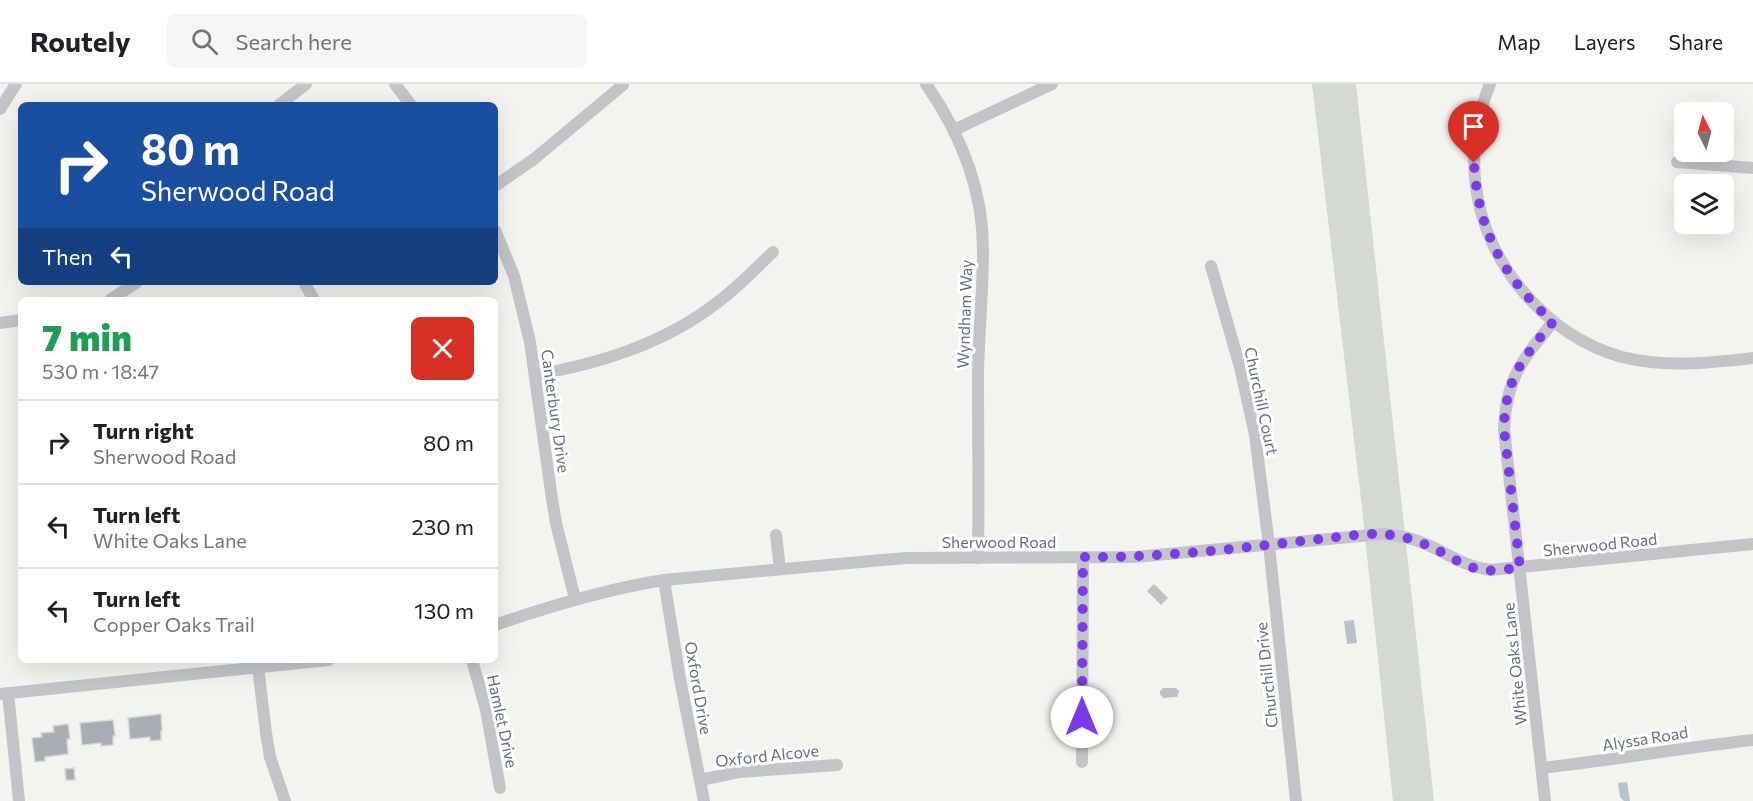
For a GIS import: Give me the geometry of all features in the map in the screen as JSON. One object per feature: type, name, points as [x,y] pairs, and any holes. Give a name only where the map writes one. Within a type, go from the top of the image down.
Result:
[{"type":"street","points":[[0,109],[16,84]]},
{"type":"street","points":[[283,102],[306,84]]},
{"type":"street","points":[[395,84],[409,102]]},
{"type":"street","name":"Wyndham Way","points":[[926,84],[941,106],[968,161],[981,220],[983,249],[978,372],[980,454],[978,558]]},
{"type":"street","points":[[954,130],[1052,84]]},
{"type":"street","points":[[1490,84],[1478,121],[1474,163],[1476,187],[1489,234],[1501,261],[1534,304],[1553,322],[1575,337],[1620,356],[1682,365],[1753,358]]},
{"type":"street","points":[[498,184],[534,159],[623,86]]},
{"type":"street","points":[[1677,162],[1753,168]]},
{"type":"street","name":"Canterbury Drive","points":[[498,238],[516,287],[530,342],[556,523],[575,599]]},
{"type":"street","points":[[535,375],[598,362],[633,350],[663,336],[718,302],[773,252]]},
{"type":"street","name":"Churchill Court","points":[[1211,266],[1249,405],[1269,545]]},
{"type":"street","points":[[114,297],[132,285]]},
{"type":"street","points":[[0,322],[18,320]]},
{"type":"street","name":"White Oaks Lane","points":[[1545,801],[1504,429],[1505,410],[1515,373],[1553,322]]},
{"type":"street","name":"Sherwood Road","points":[[498,624],[575,599],[636,584],[898,559],[1135,557],[1365,534],[1398,535],[1427,545],[1474,568],[1490,570],[1753,544]]},
{"type":"street","points":[[776,535],[780,569]]},
{"type":"street","name":"Churchill Drive","points":[[1269,545],[1296,801]]},
{"type":"street","points":[[1082,762],[1083,557]]},
{"type":"street","name":"Oxford Drive","points":[[664,580],[680,679],[704,801]]},
{"type":"street","points":[[19,801],[4,693],[299,663]]},
{"type":"street","name":"Hamlet Drive","points":[[473,663],[486,710],[501,788]]},
{"type":"street","points":[[258,667],[270,757],[285,801]]},
{"type":"street","name":"Alyssa Road","points":[[1542,768],[1753,740]]},
{"type":"street","name":"Oxford Alcove","points":[[700,780],[739,772],[837,765]]},
{"type":"shaded area","points":[[1312,84],[1356,84],[1434,801],[1393,801],[1362,508]]},
{"type":"shaded area","points":[[1154,584],[1168,598],[1161,605],[1147,591]]},
{"type":"shaded area","points":[[1354,620],[1357,643],[1347,644],[1344,621]]},
{"type":"shaded area","points":[[1163,688],[1176,688],[1179,691],[1177,697],[1163,698],[1160,691]]},
{"type":"shaded area","points":[[1627,782],[1630,801],[1624,801],[1620,797],[1618,783]]},
{"type":"building","points":[[161,714],[161,740],[150,741],[150,737],[130,739],[128,718]]},
{"type":"building","points":[[113,720],[115,736],[113,736],[113,745],[101,746],[101,743],[82,745],[80,723]]},
{"type":"building","points":[[68,724],[70,739],[67,739],[68,754],[45,757],[45,761],[35,762],[32,738],[42,737],[41,733],[54,732],[53,726]]},
{"type":"building","points":[[74,768],[75,780],[66,780],[65,769]]},
{"type":"route","points":[[1082,717],[1083,557],[1169,555],[1382,534],[1398,535],[1427,545],[1474,568],[1490,570],[1520,568],[1504,429],[1505,410],[1515,373],[1553,322],[1516,283],[1501,261],[1481,210],[1474,163]]}]
